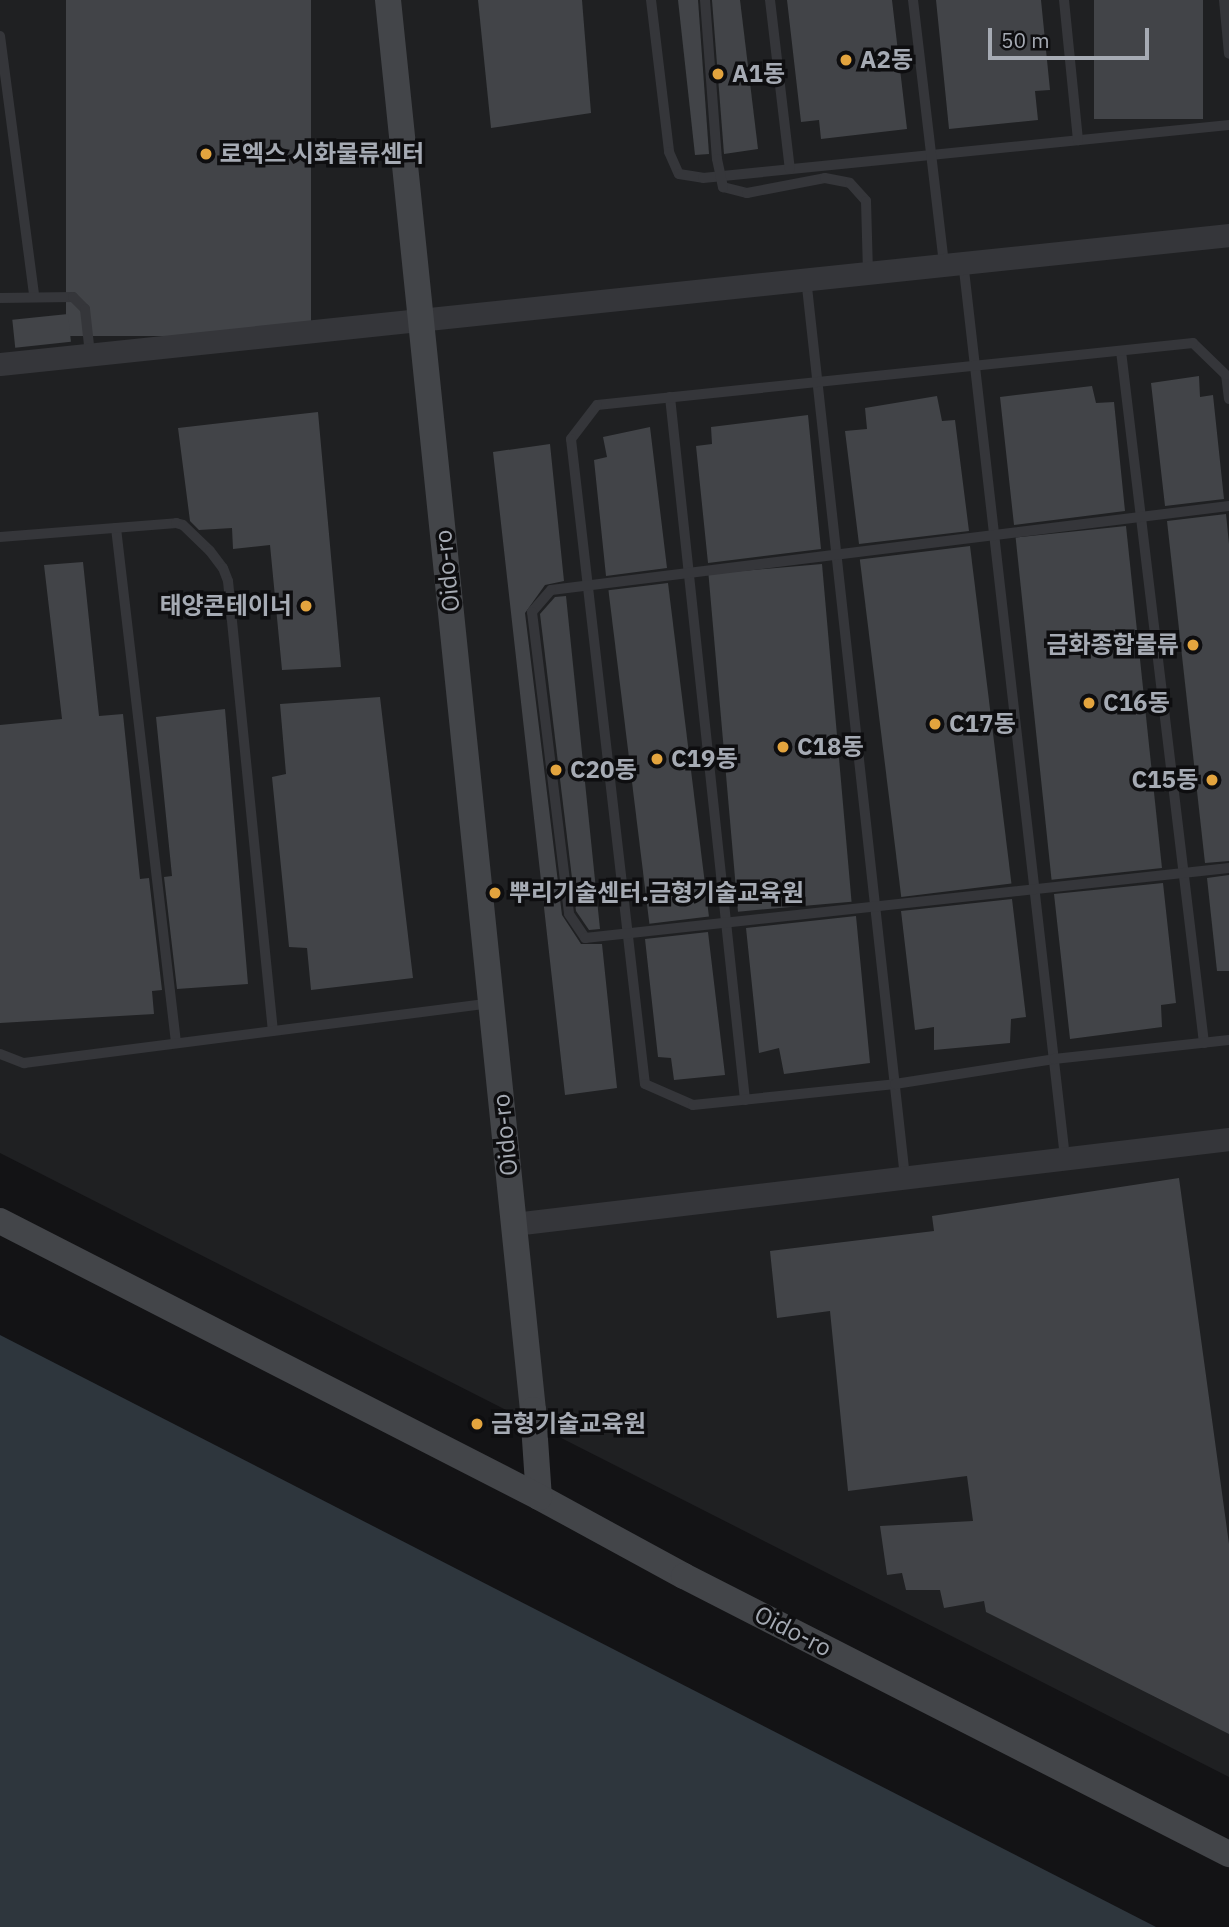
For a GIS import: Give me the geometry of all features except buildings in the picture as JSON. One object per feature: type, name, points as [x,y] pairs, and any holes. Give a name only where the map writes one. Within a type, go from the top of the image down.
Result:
[{"type":"main road","name":"Oido-ro","points":[[388,0],[514,1224],[539,1497],[684,1576],[1224,1846]]},
{"type":"main road","points":[[0,1221],[539,1497]]},
{"type":"street","points":[[0,364],[1229,235]]},
{"type":"street","points":[[514,1224],[1229,1139]]},
{"type":"lane","points":[[651,0],[670,152],[679,174],[703,178],[1229,125]]},
{"type":"lane","points":[[705,0],[717,156],[723,187],[747,193],[825,178],[850,183],[866,201],[868,271]]},
{"type":"lane","points":[[770,0],[790,169]]},
{"type":"lane","points":[[913,0],[929,155],[954,262],[974,367],[1065,1158]]},
{"type":"lane","points":[[1064,0],[1078,140]]},
{"type":"lane","points":[[1224,0],[1229,54]]},
{"type":"lane","points":[[0,36],[34,296]]},
{"type":"lane","points":[[806,278],[905,1177]]},
{"type":"lane","points":[[0,298],[66,295],[80,302],[85,309],[90,354]]},
{"type":"lane","points":[[1229,399],[1226,375],[1193,343],[597,405],[571,439],[645,1084],[693,1105],[895,1084],[1054,1059],[1229,1040]]},
{"type":"lane","points":[[1121,351],[1204,1043]]},
{"type":"lane","points":[[670,397],[745,1100]]},
{"type":"lane","points":[[1229,506],[551,590],[533,612],[569,914],[585,939],[1229,868]]},
{"type":"lane","points":[[0,537],[183,525],[210,551],[228,581],[273,1031]]},
{"type":"lane","points":[[116,528],[176,1044]]},
{"type":"lane","points":[[0,1054],[24,1063],[491,1003]]},
{"type":"shaded area","points":[[0,0],[1229,0],[1229,1777],[0,1153]]},
{"type":"shaded area","points":[[0,1335],[1156,1927],[0,1927]]},
{"type":"place","name":"A2동","points":[[846,60]]},
{"type":"place","name":"A1동","points":[[718,74]]},
{"type":"place","name":"로엑스 시화물류센터","points":[[206,154]]},
{"type":"place","name":"태양콘테이너","points":[[306,606]]},
{"type":"place","name":"금화종합물류","points":[[1193,645]]},
{"type":"place","name":"C16동","points":[[1089,703]]},
{"type":"place","name":"C17동","points":[[935,724]]},
{"type":"place","name":"C18동","points":[[783,747]]},
{"type":"place","name":"C19동","points":[[657,759]]},
{"type":"place","name":"C20동","points":[[556,770]]},
{"type":"place","name":"C15동","points":[[1212,780]]},
{"type":"place","name":"뿌리기술센터.금형기술교육원","points":[[495,893]]},
{"type":"place","name":"금형기술교육원","points":[[477,1424]]}]
